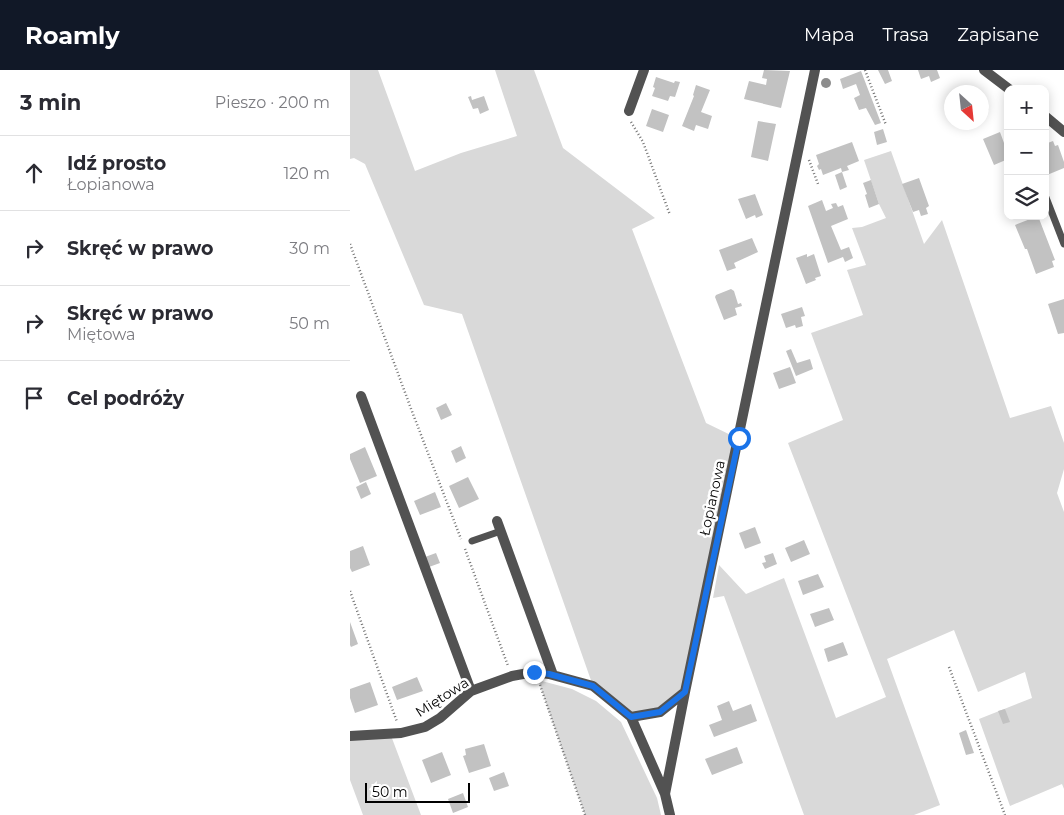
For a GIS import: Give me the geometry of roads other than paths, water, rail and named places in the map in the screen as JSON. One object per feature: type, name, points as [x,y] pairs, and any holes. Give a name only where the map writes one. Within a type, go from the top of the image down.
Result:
[{"type":"street","points":[[629,111],[644,70]]},
{"type":"street","name":"Łopianowa","points":[[670,815],[665,794],[815,70]]},
{"type":"street","points":[[984,70],[1004,85]]},
{"type":"street","points":[[1049,119],[1064,132]]},
{"type":"street","points":[[361,396],[471,691]]},
{"type":"street","points":[[499,526],[553,676]]},
{"type":"street","name":"Miętowa","points":[[350,736],[401,733],[425,727],[440,718],[471,691],[512,676],[534,672],[593,686],[631,717],[665,794]]},
{"type":"street","points":[[631,717],[660,712],[685,692]]},
{"type":"lane","points":[[1049,205],[1064,244]]},
{"type":"lane","points":[[472,541],[499,526]]}]
